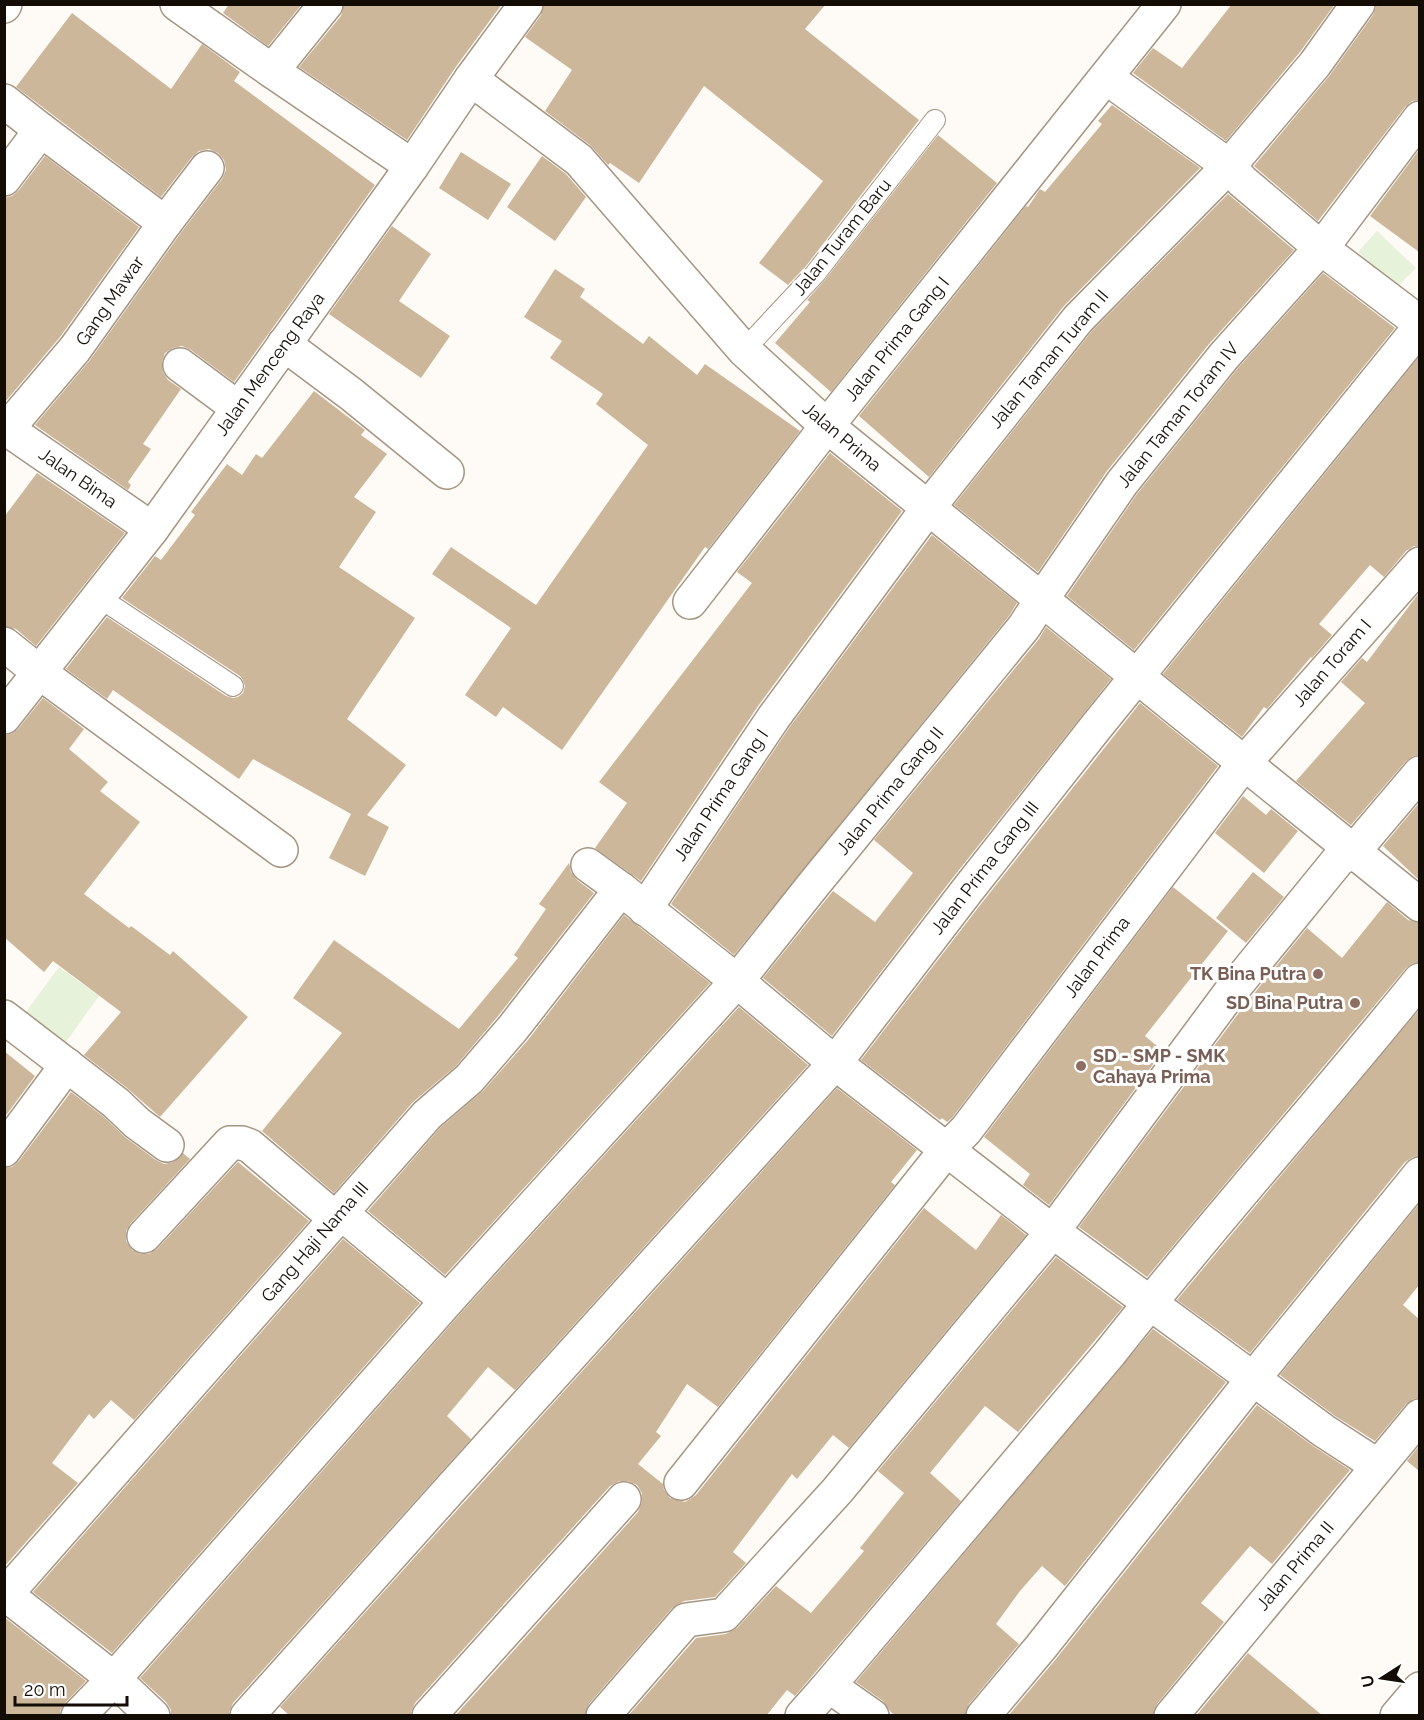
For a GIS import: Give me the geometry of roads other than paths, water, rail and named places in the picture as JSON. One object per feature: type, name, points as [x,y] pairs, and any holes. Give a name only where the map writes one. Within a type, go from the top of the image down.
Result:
[{"type":"street","points":[[177,4],[412,166]]},
{"type":"street","points":[[272,71],[326,4]]},
{"type":"street","name":"Jalan Menceng Raya","points":[[4,717],[152,529],[526,4]]},
{"type":"street","name":"Jalan Prima Gang I","points":[[690,602],[827,426],[1164,4]]},
{"type":"street","name":"Jalan Taman Turam II","points":[[928,508],[1078,319],[1229,166],[1315,64],[1358,4]]},
{"type":"street","points":[[1107,78],[1229,166],[1242,181],[1324,244],[1419,325]]},
{"type":"street","name":"Jalan Prima","points":[[471,79],[579,160],[744,350],[827,426],[1419,905]]},
{"type":"street","points":[[4,100],[165,223]]},
{"type":"street","name":"Jalan Taman Toram IV","points":[[1042,599],[1122,483],[1224,356],[1324,244],[1419,118]]},
{"type":"street","points":[[4,179],[41,130]]},
{"type":"street","name":"Gang Mawar","points":[[6,428],[75,349],[207,168]]},
{"type":"street","name":"Jalan Prima Gang III","points":[[247,1716],[835,1063],[973,883],[1419,325]]},
{"type":"street","points":[[284,344],[351,394],[447,472]]},
{"type":"street","points":[[180,365],[238,408]]},
{"type":"street","name":"Jalan Bima","points":[[6,428],[152,529]]},
{"type":"street","name":"Jalan Prima Gang I","points":[[633,899],[774,717],[928,508]]},
{"type":"street","name":"Jalan Toram I","points":[[1245,762],[1419,564]]},
{"type":"street","name":"Jalan Prima Gang II","points":[[78,1716],[114,1679],[447,1301],[737,981],[1024,627],[1042,599]]},
{"type":"street","points":[[4,644],[281,850]]},
{"type":"street","name":"Jalan Prima","points":[[681,1484],[947,1149],[966,1130],[1245,762]]},
{"type":"street","points":[[603,1716],[686,1620],[724,1615],[837,1491],[1053,1231],[1229,994],[1339,859],[1353,852],[1419,773]]},
{"type":"street","points":[[588,865],[737,981],[835,1063],[1053,1231],[1324,1431],[1378,1466]]},
{"type":"street","name":"Gang Haji Nama III","points":[[5,1594],[427,1115],[468,1079],[633,899]]},
{"type":"street","points":[[802,1716],[1110,1353],[1150,1302],[1358,1057],[1419,980]]},
{"type":"street","points":[[4,1017],[167,1145]]},
{"type":"street","points":[[4,1150],[67,1065]]},
{"type":"street","points":[[144,1236],[230,1143],[242,1143],[250,1146],[447,1301]]},
{"type":"street","points":[[983,1716],[1419,1174]]},
{"type":"street","name":"Jalan Prima II","points":[[1171,1716],[1419,1416]]},
{"type":"street","points":[[429,1716],[624,1499]]},
{"type":"street","points":[[5,1594],[114,1679],[153,1716]]},
{"type":"street","points":[[1397,1716],[1419,1689]]},
{"type":"street","points":[[825,1690],[835,1690],[872,1716]]},
{"type":"lane","name":"Jalan Turam Baru","points":[[744,350],[815,274],[935,120]]},
{"type":"lane","points":[[97,596],[233,686]]},
{"type":"place","name":"TK Bina Putra","points":[[1318,974]]},
{"type":"place","name":"SD Bina Putra","points":[[1355,1003]]},
{"type":"place","name":"SD - SMP - SMK Cahaya Prima","points":[[1081,1066]]}]
